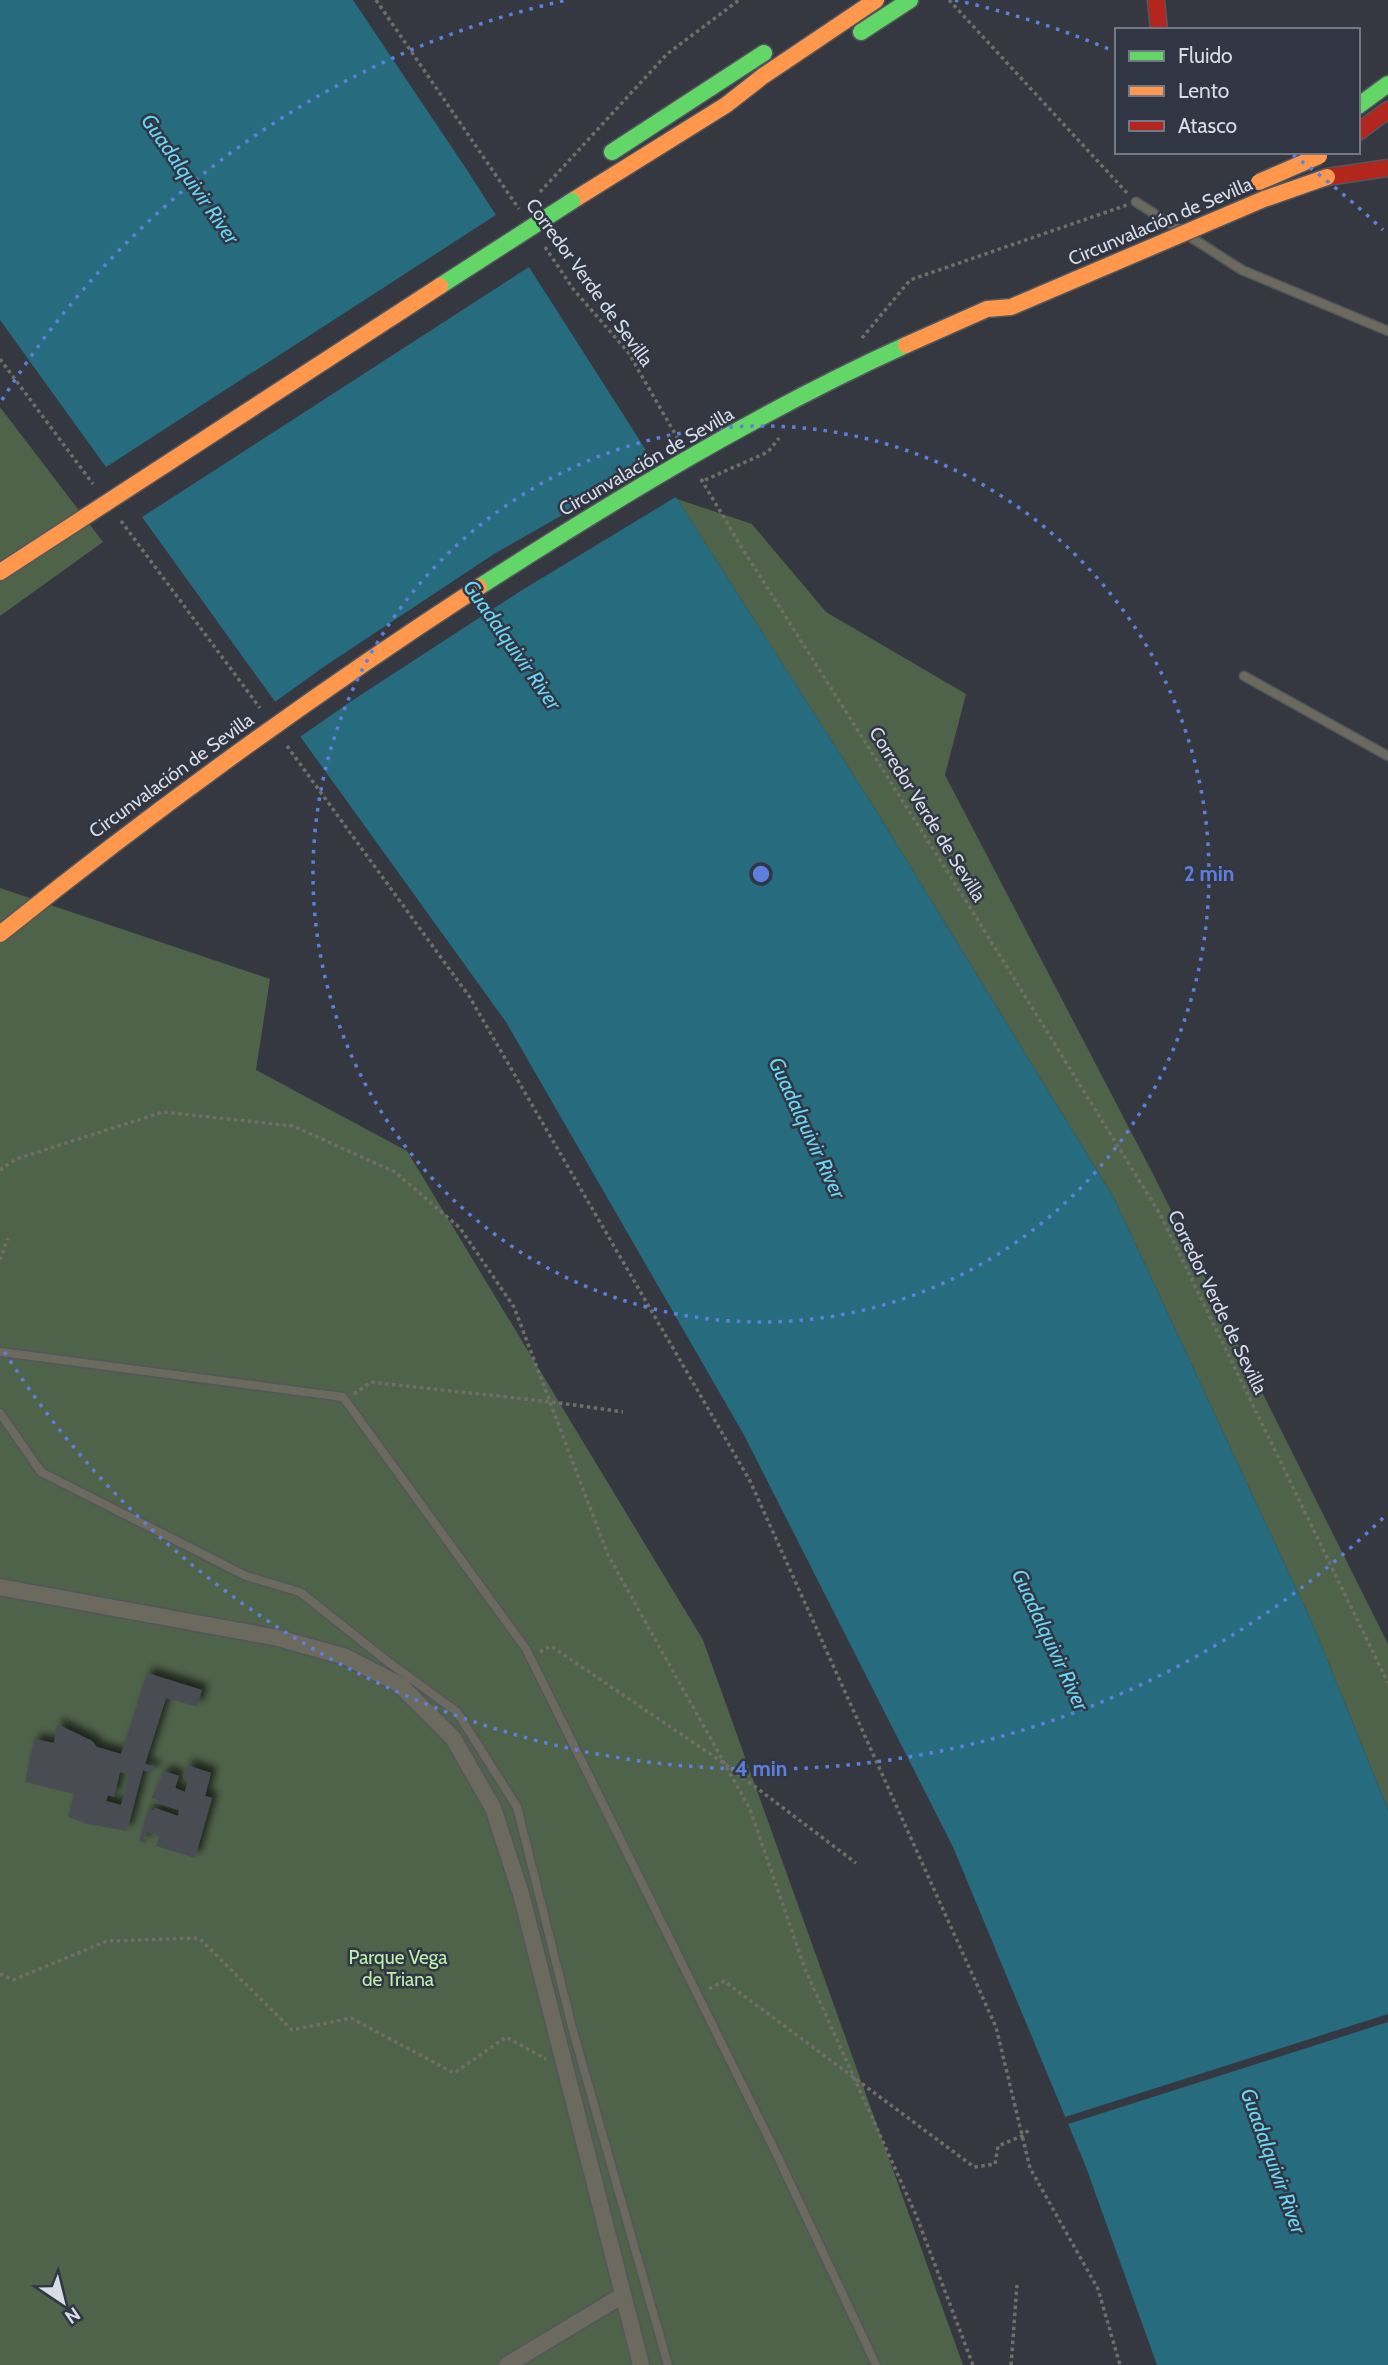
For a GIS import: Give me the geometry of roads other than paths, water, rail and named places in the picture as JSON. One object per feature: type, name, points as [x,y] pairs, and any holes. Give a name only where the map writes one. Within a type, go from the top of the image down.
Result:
[{"type":"highway","points":[[0,572],[726,104],[876,0]]},
{"type":"highway","points":[[853,38],[910,0]]},
{"type":"highway","points":[[1156,0],[1159,28]]},
{"type":"highway","points":[[572,201],[607,155],[783,41]]},
{"type":"highway","points":[[1360,104],[1388,83]]},
{"type":"highway","points":[[726,104],[772,91]]},
{"type":"highway","points":[[1360,131],[1388,110]]},
{"type":"highway","points":[[1244,188],[1322,154]]},
{"type":"highway","name":"Circunvalación de Sevilla","points":[[0,934],[102,852],[248,743],[388,646],[521,559],[653,479],[762,418],[858,367],[987,309],[1011,307],[1264,199],[1327,177],[1388,168]]},
{"type":"highway","points":[[1144,232],[1182,215]]},
{"type":"highway","points":[[987,309],[1007,292],[1032,281]]},
{"type":"street","points":[[0,1587],[278,1637],[346,1657],[400,1685],[453,1738],[493,1808],[521,1894],[641,2365]]},
{"type":"street","points":[[507,2365],[623,2294]]},
{"type":"lane","points":[[1136,202],[1242,270],[1388,331]]},
{"type":"lane","points":[[1244,676],[1388,756]]},
{"type":"lane","points":[[0,1352],[343,1396],[530,1657],[783,2167],[876,2365]]},
{"type":"lane","points":[[0,1413],[41,1472],[246,1577],[300,1592],[457,1712],[517,1807],[573,2031],[668,2365]]},
{"type":"water","name":"Guadalquivir River","points":[[0,0],[353,0],[467,170],[872,804],[1114,1198],[1314,1627],[1388,1810],[1388,2365],[1157,2365],[1086,2167],[953,1847],[744,1435],[506,1022],[0,320]]},
{"type":"park label","name":"Parque Vega de Triana","points":[[398,1968]]}]
